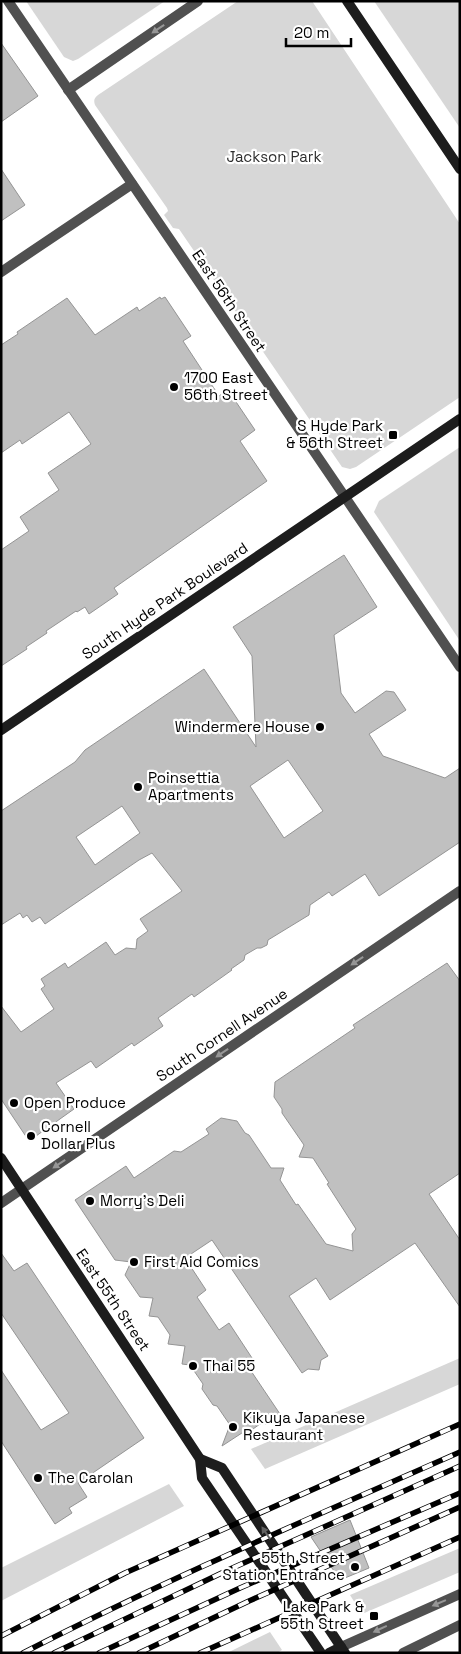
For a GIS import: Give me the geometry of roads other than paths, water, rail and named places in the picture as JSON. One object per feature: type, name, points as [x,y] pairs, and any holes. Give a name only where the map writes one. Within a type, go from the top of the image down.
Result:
[{"type":"main road","points":[[347,1],[460,169]]},
{"type":"main road","name":"South Hyde Park Boulevard","points":[[1,730],[460,419]]},
{"type":"main road","name":"East 55th Street","points":[[1,1158],[200,1459],[202,1478],[321,1653]]},
{"type":"main road","points":[[200,1459],[222,1468],[343,1650],[329,1653]]},
{"type":"street","name":"East 56th Street","points":[[8,1],[460,667]]},
{"type":"street","points":[[68,90],[198,1]]},
{"type":"street","points":[[1,272],[132,184]]},
{"type":"street","name":"South Cornell Avenue","points":[[1,1203],[460,892]]},
{"type":"street","points":[[343,1650],[460,1594]]},
{"type":"street","points":[[403,1653],[460,1625]]},
{"type":"railway","points":[[1,1636],[125,1573],[460,1424]]},
{"type":"railway","points":[[23,1653],[185,1574],[460,1452]]},
{"type":"railway","points":[[54,1653],[228,1570],[460,1466]]},
{"type":"railway","points":[[99,1653],[240,1588],[460,1493]]},
{"type":"railway","points":[[139,1653],[249,1601],[460,1507]]},
{"type":"railway","points":[[200,1653],[460,1537]]},
{"type":"place","name":"1700 East 56th Street","points":[[174,387]]},
{"type":"place","name":"S Hyde Park & 56th Street","points":[[393,435]]},
{"type":"place","name":"Windermere House","points":[[320,727]]},
{"type":"place","name":"Poinsettia Apartments","points":[[138,787]]},
{"type":"place","name":"Open Produce","points":[[14,1103]]},
{"type":"place","name":"Cornell Dollar Plus","points":[[31,1136]]},
{"type":"place","name":"Morry's Deli","points":[[90,1201]]},
{"type":"place","name":"First Aid Comics","points":[[134,1262]]},
{"type":"place","name":"Thai 55","points":[[193,1366]]},
{"type":"place","name":"Kikuya Japanese Restaurant","points":[[233,1427]]},
{"type":"place","name":"The Carolan","points":[[38,1478]]},
{"type":"place","name":"55th Street Station Entrance","points":[[355,1567]]},
{"type":"place","name":"Lake Park & 55th Street","points":[[374,1616]]},
{"type":"park label","name":"Jackson Park","points":[[274,157]]}]
